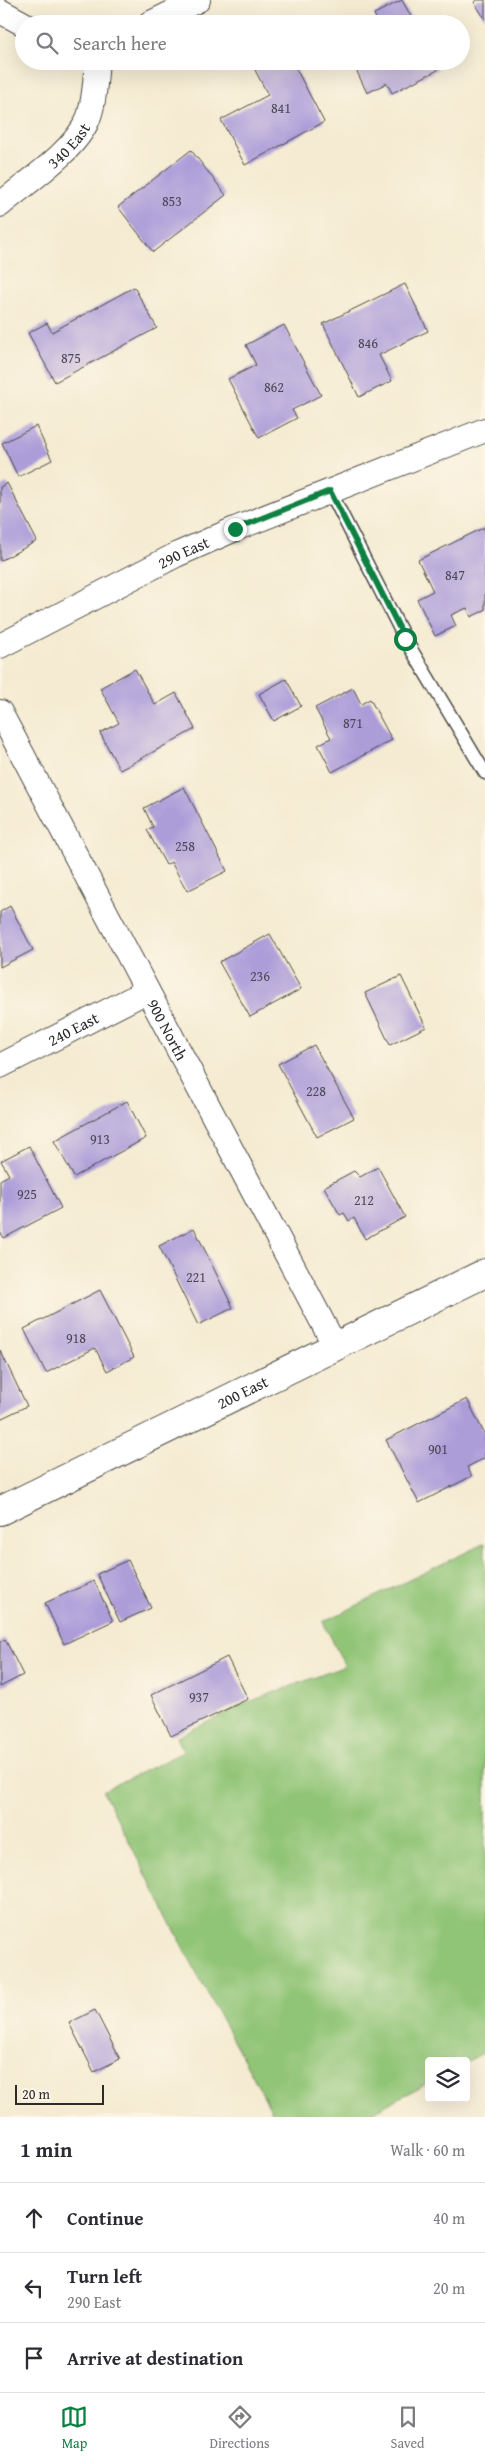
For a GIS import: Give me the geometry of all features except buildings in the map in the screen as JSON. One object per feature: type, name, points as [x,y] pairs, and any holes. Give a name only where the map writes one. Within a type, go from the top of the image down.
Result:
[{"type":"street","points":[[167,15],[198,0]]},
{"type":"street","points":[[0,11],[15,19]]},
{"type":"street","name":"340 East","points":[[0,205],[74,142],[88,119],[94,92],[96,70]]},
{"type":"street","name":"290 East","points":[[0,646],[176,555],[235,529],[485,430]]},
{"type":"street","name":"900 North","points":[[0,712],[335,1346]]},
{"type":"street","name":"240 East","points":[[0,1066],[147,991]]},
{"type":"street","name":"200 East","points":[[0,1511],[485,1273]]},
{"type":"lane","points":[[330,491],[405,639],[485,773]]},
{"type":"green space","points":[[485,1543],[485,2052],[470,2060],[470,2057],[425,2057],[425,2084],[364,2117],[275,2117],[203,1985],[103,1791],[183,1752],[177,1737],[246,1703],[345,1666],[323,1622]]},
{"type":"route","points":[[235,529],[330,491],[405,639]]}]
